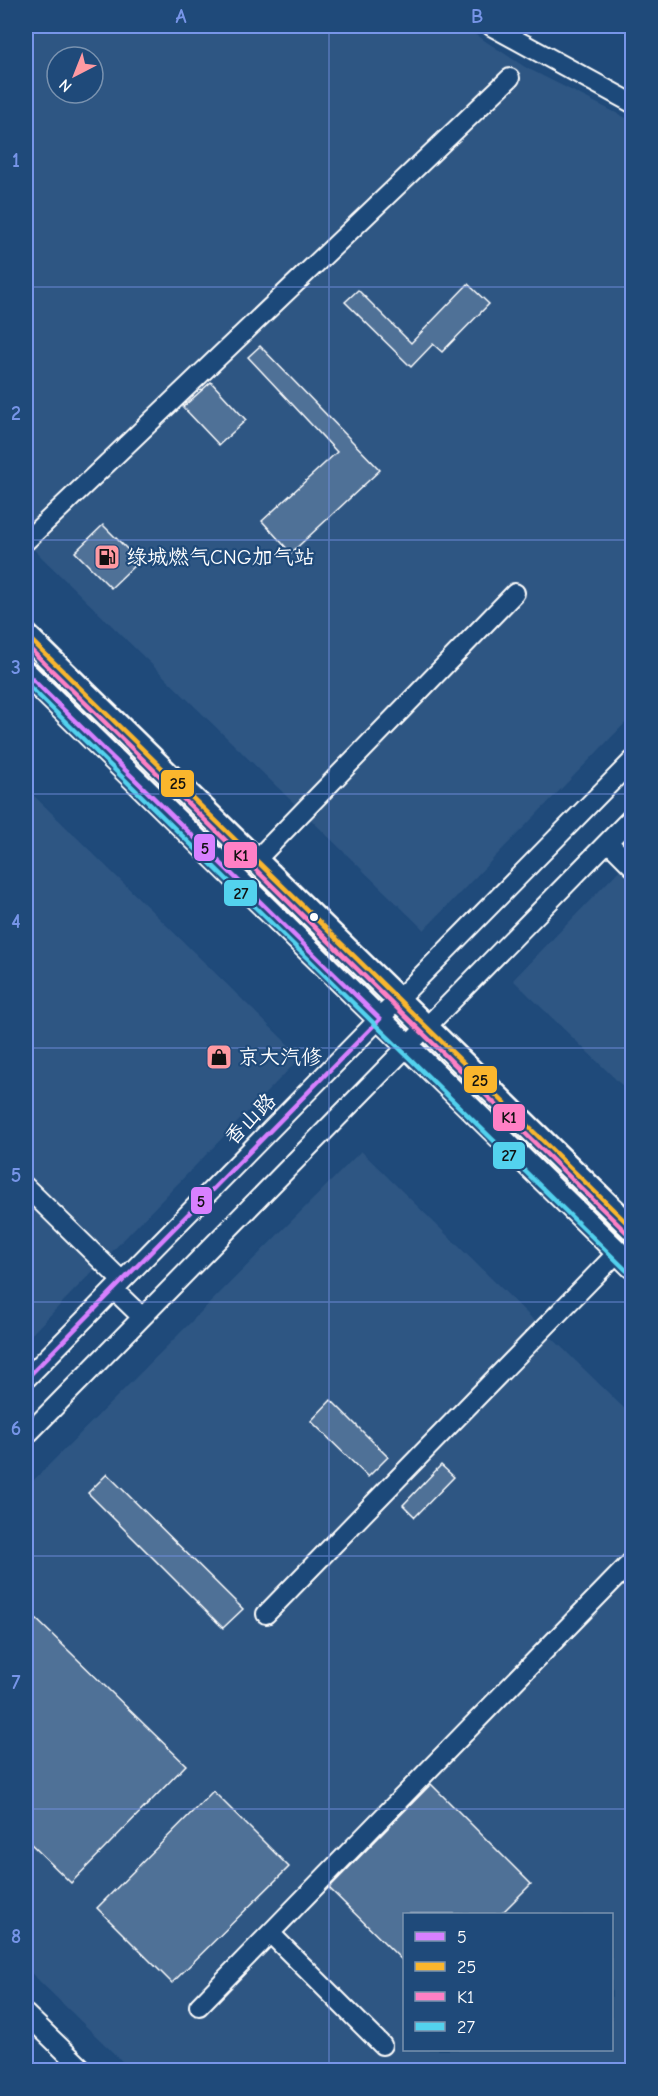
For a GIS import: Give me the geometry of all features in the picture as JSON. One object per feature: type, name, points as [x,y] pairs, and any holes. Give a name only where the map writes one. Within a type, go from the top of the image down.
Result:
[{"type":"main road","points":[[26,635],[633,1228]]},
{"type":"main road","points":[[26,673],[626,1259]]},
{"type":"street","points":[[491,26],[633,103]]},
{"type":"street","points":[[26,541],[510,78]]},
{"type":"street","points":[[256,860],[515,593]]},
{"type":"street","name":"香山路","points":[[26,1379],[633,761]]},
{"type":"street","points":[[26,1436],[633,817]]},
{"type":"street","points":[[609,842],[633,866]]},
{"type":"street","points":[[26,1187],[118,1286],[142,1317]]},
{"type":"street","points":[[266,1614],[626,1259]]},
{"type":"street","points":[[199,2006],[633,1561]]},
{"type":"street","points":[[270,1933],[382,2045]]},
{"type":"street","points":[[26,2014],[84,2070]]},
{"type":"shaded area","points":[[26,26],[462,26],[525,67],[632,121],[632,716],[424,930],[26,542]]},
{"type":"shaded area","points":[[26,788],[301,1057],[26,1340]]},
{"type":"shaded area","points":[[632,857],[632,1095],[513,980]]},
{"type":"shaded area","points":[[361,1151],[632,1416],[632,2070],[131,2070],[26,1968],[26,1488]]},
{"type":"building","points":[[468,284],[489,304],[442,352],[433,344],[411,367],[345,302],[358,290],[411,343]]},
{"type":"building","points":[[260,346],[380,470],[291,553],[262,521],[337,452],[248,357]]},
{"type":"building","points":[[211,382],[246,420],[219,445],[183,407]]},
{"type":"building","name":"绿城燃气CNG加气站","points":[[103,525],[139,561],[111,588],[75,552]]},
{"type":"building","points":[[331,1400],[388,1457],[368,1477],[311,1421]]},
{"type":"building","points":[[441,1465],[454,1477],[415,1517],[403,1505]]},
{"type":"building","points":[[107,1474],[243,1609],[223,1628],[88,1493]]},
{"type":"building","points":[[31,1614],[186,1765],[71,1883],[26,1839],[26,1620]]},
{"type":"building","points":[[431,1784],[531,1884],[502,1913],[403,1913],[403,1961],[329,1888]]},
{"type":"building","points":[[213,1791],[289,1867],[172,1983],[97,1908]]},
{"type":"transit line","name":"25","points":[[26,635],[632,1228]]},
{"type":"transit line","name":"K1","points":[[26,645],[627,1233]]},
{"type":"transit line","name":"5","points":[[26,673],[380,1019],[26,1379]]},
{"type":"transit line","name":"27","points":[[26,683],[627,1271]]},
{"type":"place","name":"绿城燃气CNG加气站","points":[[107,557]]},
{"type":"place","name":"京大汽修","points":[[219,1057]]}]
